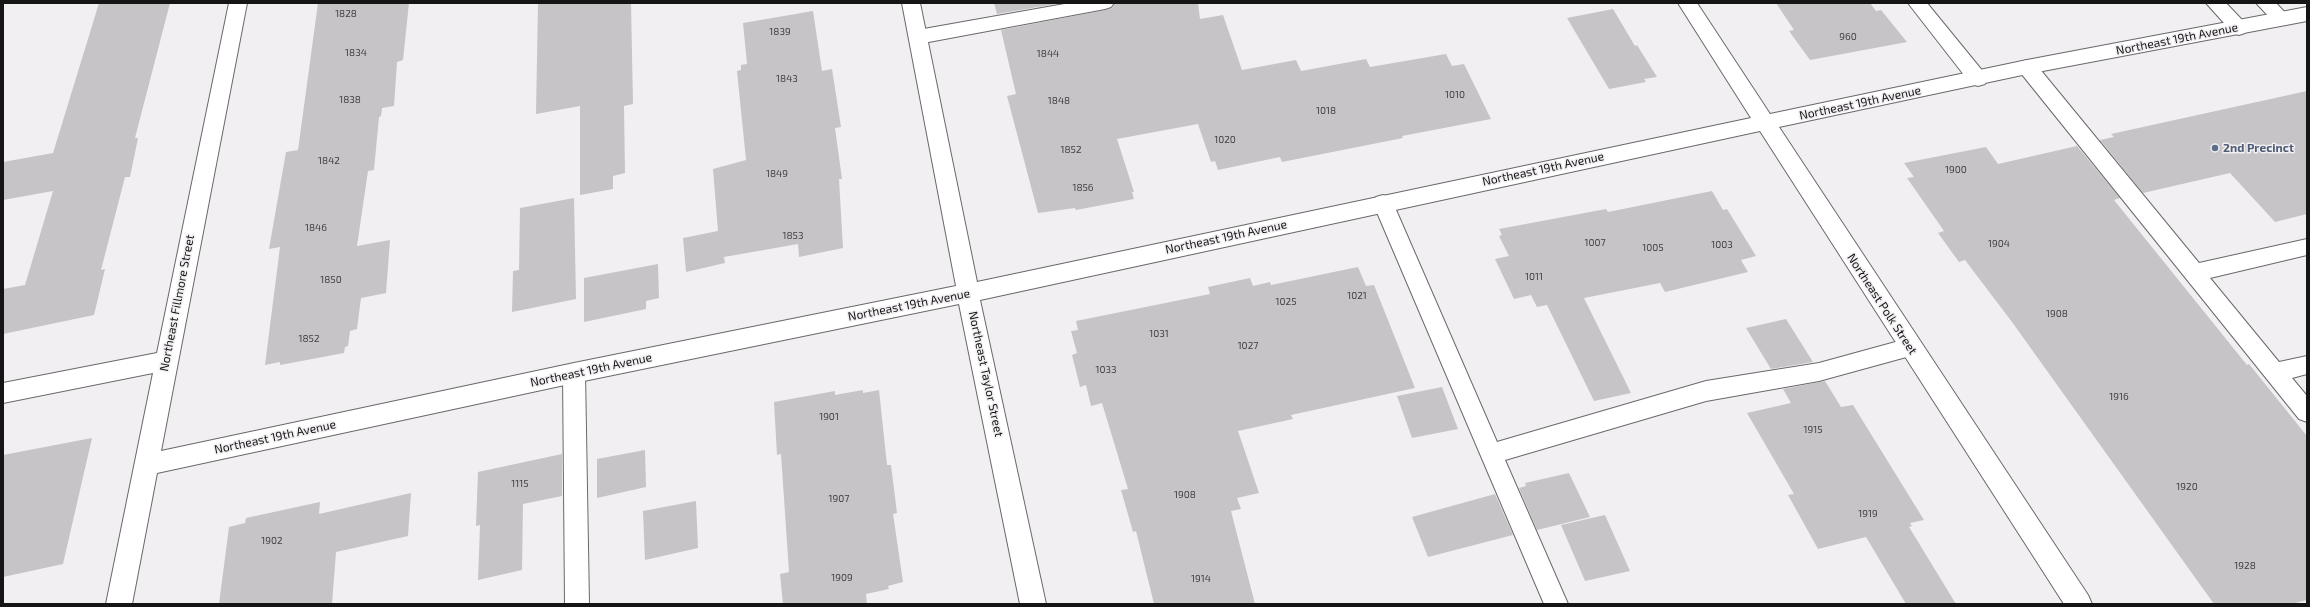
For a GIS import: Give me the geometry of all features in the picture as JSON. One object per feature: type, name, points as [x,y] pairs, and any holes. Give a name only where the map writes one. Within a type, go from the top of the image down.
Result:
[{"type":"street","name":"Northeast Fillmore Street","points":[[119,604],[145,465],[238,3]]},
{"type":"street","name":"Northeast Taylor Street","points":[[911,3],[968,293],[1033,604]]},
{"type":"street","name":"Northeast Polk Street","points":[[1687,3],[1763,123],[2079,604]]},
{"type":"street","name":"Northeast 19th Avenue","points":[[145,465],[574,373],[968,293],[1383,203],[1763,123],[2027,68],[2307,14]]},
{"type":"street","points":[[3,393],[166,361]]},
{"type":"lane","points":[[918,37],[1105,3]]},
{"type":"lane","points":[[1917,3],[1978,79]]},
{"type":"lane","points":[[2215,3],[2239,28]]},
{"type":"lane","points":[[2265,3],[2282,19]]},
{"type":"lane","points":[[2027,68],[2307,412]]},
{"type":"lane","points":[[1383,203],[1556,604]]},
{"type":"lane","points":[[2194,272],[2307,247]]},
{"type":"lane","points":[[1492,454],[1706,391],[1819,372],[1910,347]]},
{"type":"lane","points":[[2275,372],[2307,365]]},
{"type":"lane","points":[[574,373],[577,604]]},
{"type":"building","points":[[99,3],[170,3],[135,138],[138,138],[130,177],[125,177],[101,270],[105,269],[94,315],[3,334],[3,289],[25,285],[53,191],[3,200],[3,162],[53,153]]},
{"type":"building","points":[[318,3],[409,3],[403,60],[397,62],[394,106],[382,108],[381,116],[379,117],[374,170],[368,171],[357,246],[390,240],[386,293],[361,298],[357,329],[350,331],[348,346],[345,347],[344,353],[280,365],[280,362],[265,365],[280,247],[269,249],[286,152],[298,150]]},
{"type":"building","points":[[538,3],[631,3],[633,104],[624,106],[625,173],[613,176],[613,189],[580,195],[580,106],[536,114]]},
{"type":"building","points":[[994,3],[1061,3],[997,14]]},
{"type":"building","points":[[1115,3],[1198,3],[1200,19],[1223,15],[1242,70],[1296,60],[1301,71],[1366,59],[1370,67],[1446,54],[1452,66],[1464,64],[1491,119],[1402,136],[1403,138],[1282,162],[1280,157],[1218,170],[1215,161],[1211,162],[1198,124],[1117,139],[1134,192],[1132,192],[1134,199],[1076,210],[1075,208],[1038,213],[1007,96],[1016,94],[1001,30],[1105,10],[1112,8]]},
{"type":"building","points":[[1776,3],[1870,3],[1876,11],[1881,10],[1907,42],[1810,60],[1789,31],[1794,30]]},
{"type":"building","points":[[1613,9],[1635,46],[1637,45],[1657,77],[1644,79],[1646,82],[1609,89],[1567,18]]},
{"type":"building","points":[[813,11],[822,71],[832,69],[841,127],[835,128],[842,179],[839,179],[843,248],[799,257],[798,244],[724,257],[725,263],[686,272],[683,238],[718,231],[713,169],[746,160],[737,71],[741,70],[741,65],[747,64],[743,23]]},
{"type":"building","name":"2nd Precinct","points":[[2307,91],[2307,214],[2275,222],[2230,173],[2143,193],[2100,140],[2114,137],[2111,134]]},
{"type":"building","points":[[2077,146],[2120,198],[2114,200],[2247,365],[2249,364],[2307,436],[2307,600],[2291,604],[2214,604],[2012,322],[1965,260],[1959,262],[1938,233],[1944,231],[1907,178],[1914,177],[1904,163],[1986,147],[1998,164]]},
{"type":"building","points":[[1712,191],[1723,210],[1727,209],[1756,256],[1741,260],[1748,272],[1665,292],[1660,283],[1584,298],[1631,393],[1594,401],[1547,305],[1537,307],[1531,295],[1514,299],[1495,259],[1509,256],[1499,236],[1502,235],[1499,229],[1606,209],[1608,212]]},
{"type":"building","points":[[574,198],[576,299],[512,312],[513,271],[519,270],[520,208]]},
{"type":"building","points":[[658,264],[659,298],[646,301],[646,309],[584,322],[584,278]]},
{"type":"building","points":[[1358,267],[1366,286],[1374,285],[1415,388],[1291,415],[1293,419],[1238,431],[1259,493],[1237,498],[1241,509],[1231,511],[1255,604],[1154,604],[1136,531],[1133,532],[1121,490],[1128,489],[1102,403],[1091,406],[1086,385],[1080,387],[1072,355],[1077,353],[1071,331],[1078,330],[1076,321],[1210,294],[1208,287],[1250,278],[1253,286],[1270,282],[1271,285]]},
{"type":"building","points":[[1786,319],[1813,362],[1771,369],[1746,328]]},
{"type":"building","points":[[1825,381],[1841,407],[1853,405],[1924,520],[1910,523],[1912,526],[1909,527],[1956,604],[1906,604],[1866,537],[1818,549],[1788,495],[1794,494],[1747,413],[1791,403],[1783,389]]},
{"type":"building","points":[[1442,387],[1458,429],[1412,438],[1397,396]]},
{"type":"building","points":[[863,390],[863,393],[879,390],[887,465],[891,465],[897,513],[893,514],[903,582],[888,586],[889,589],[866,594],[867,604],[783,604],[780,574],[789,572],[781,454],[777,455],[774,402],[835,391],[835,395]]},
{"type":"building","points":[[92,438],[63,564],[3,577],[3,455]]},
{"type":"building","points":[[645,450],[646,487],[597,498],[597,459]]},
{"type":"building","points":[[562,454],[562,496],[523,504],[522,570],[478,580],[480,525],[476,526],[478,472]]},
{"type":"building","points":[[1569,473],[1590,517],[1537,530],[1519,488],[1526,486],[1525,483]]},
{"type":"building","points":[[411,493],[408,536],[336,552],[332,604],[219,604],[229,527],[245,523],[246,518],[320,502],[319,514]]},
{"type":"building","points":[[1495,494],[1513,535],[1428,557],[1412,517]]},
{"type":"building","points":[[696,501],[698,548],[645,560],[643,511]]},
{"type":"building","points":[[1605,515],[1630,571],[1585,581],[1561,525]]},
{"type":"place","name":"2nd Precinct","points":[[2215,148]]}]
